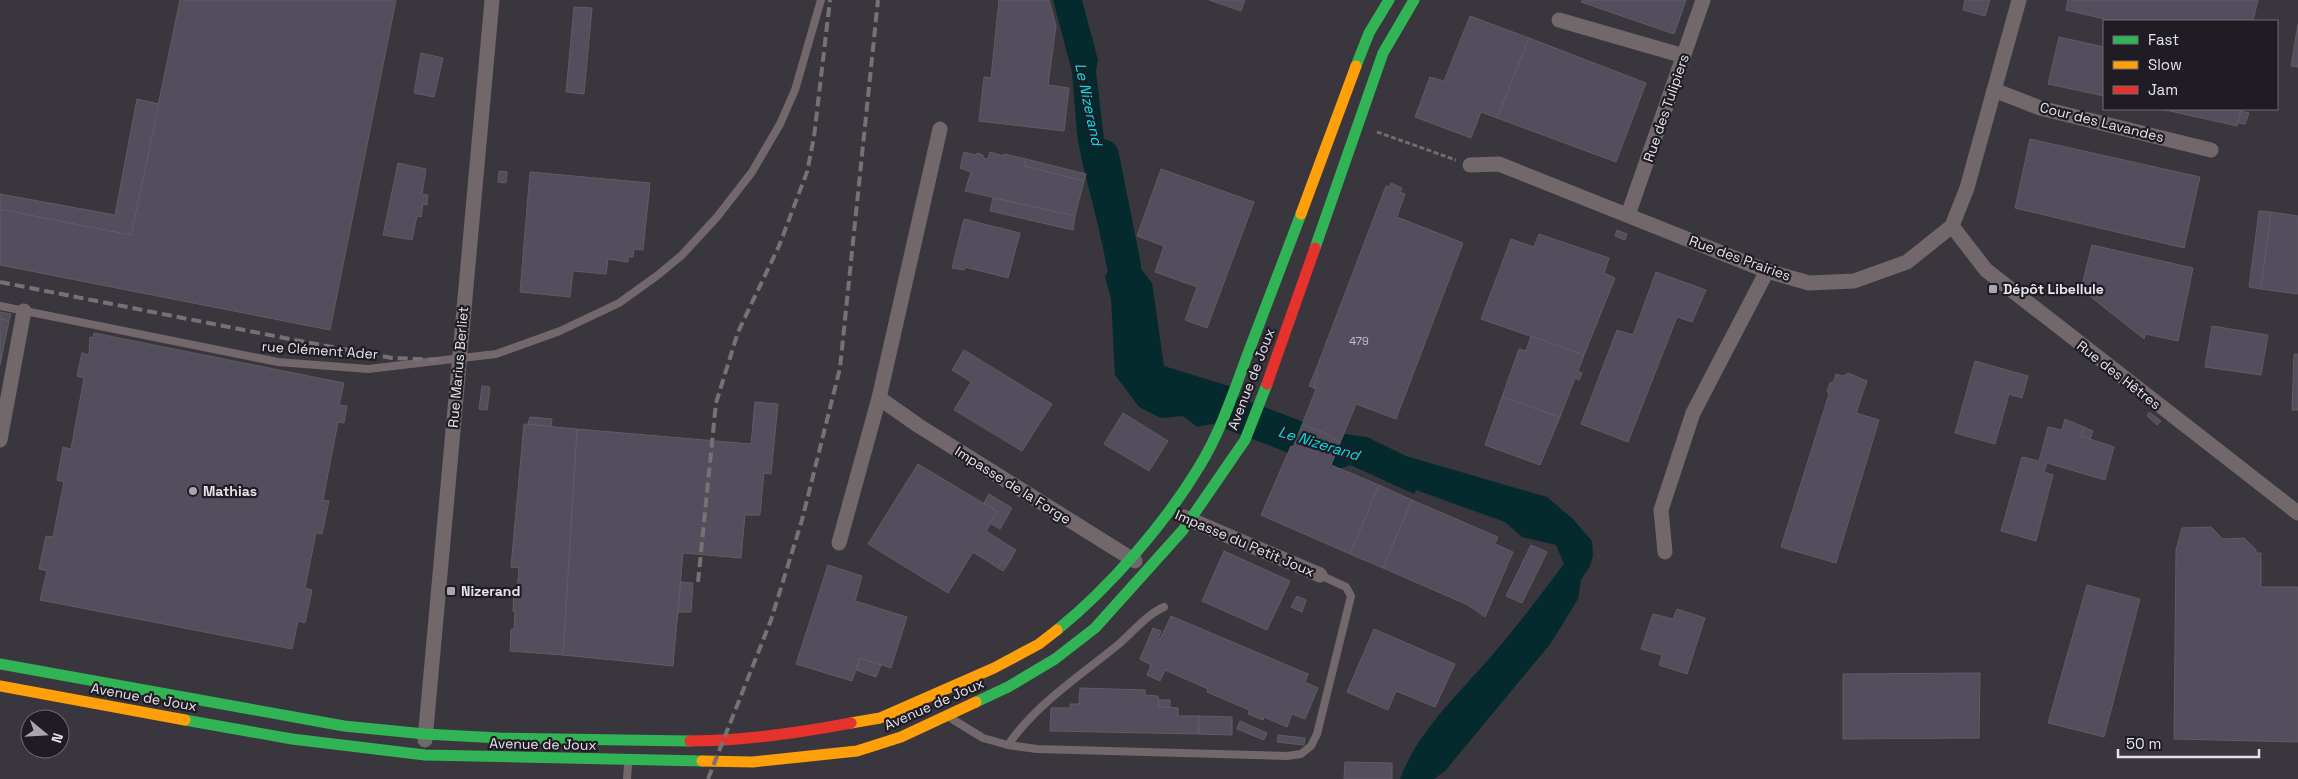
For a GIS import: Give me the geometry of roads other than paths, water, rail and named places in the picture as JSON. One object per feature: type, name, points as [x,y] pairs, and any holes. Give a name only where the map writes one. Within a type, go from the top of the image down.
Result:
[{"type":"main road","name":"Avenue de Joux","points":[[0,686],[292,739],[425,755],[753,762],[857,751],[901,737],[994,668],[1038,644],[1076,614],[1130,558],[1169,510],[1199,467],[1218,429],[1239,378],[1369,33],[1389,0]]},
{"type":"main road","name":"Avenue de Joux","points":[[0,664],[344,726],[425,734],[499,738],[716,741],[795,734],[943,705],[1008,687],[1055,659],[1095,628],[1149,570],[1190,520],[1245,440],[1265,390],[1383,52],[1414,0]]},
{"type":"main road","points":[[102,704],[106,683]]},
{"type":"street","name":"Rue Marius Berliet","points":[[425,755],[425,734],[458,358],[492,0]]},
{"type":"street","name":"Rue des Tulipiers","points":[[1628,215],[1703,0]]},
{"type":"street","points":[[1952,226],[1966,188],[2019,0]]},
{"type":"street","points":[[1559,20],[1684,56]]},
{"type":"street","name":"Cour des Lavandes","points":[[1994,90],[2040,108],[2211,150]]},
{"type":"street","points":[[839,543],[879,398],[940,128]]},
{"type":"street","name":"Rue des Prairies","points":[[1470,165],[1499,164],[1768,271],[1809,283],[1854,281],[1907,262],[1952,226]]},
{"type":"street","name":"Rue des Hêtres","points":[[1952,226],[1986,270],[2298,513]]},
{"type":"street","points":[[1665,552],[1661,510],[1693,413],[1768,271]]},
{"type":"street","points":[[0,440],[24,311]]},
{"type":"street","name":"Impasse de la Forge","points":[[879,398],[919,426],[1149,570]]},
{"type":"street","name":"Impasse du Petit Joux","points":[[1169,510],[1320,575]]},
{"type":"lane","name":"rue Clément Ader","points":[[0,306],[278,362],[368,369],[496,354],[560,331],[618,302],[658,275],[682,255],[717,217],[752,172],[780,124],[795,90],[821,0]]},
{"type":"lane","points":[[943,705],[982,738],[1008,745],[1036,749],[1206,755],[1287,756],[1301,754],[1311,746],[1317,734],[1350,596],[1346,588],[1320,575]]},
{"type":"lane","points":[[1008,745],[1023,724],[1044,703],[1114,648],[1156,610],[1164,607]]},
{"type":"lane","points":[[627,779],[628,760]]},
{"type":"water","points":[[1053,0],[1082,0],[1098,60],[1096,71],[1113,216],[1128,252],[1152,283],[1164,366],[1232,387],[1222,422],[1197,427],[1183,416],[1161,418],[1139,407],[1115,375],[1111,299],[1105,277],[1110,266],[1108,249],[1104,250],[1082,161],[1077,134],[1072,72]]},
{"type":"water","points":[[1345,434],[1367,437],[1406,456],[1547,497],[1573,519],[1592,541],[1593,556],[1590,566],[1581,580],[1578,599],[1551,643],[1445,771],[1434,779],[1400,779],[1416,746],[1438,716],[1508,637],[1564,564],[1556,545],[1522,537],[1505,522],[1416,490],[1414,494],[1335,458]]},
{"type":"waterway","name":"Le Nizerand","points":[[1102,156],[1124,266]]},
{"type":"waterway","name":"Le Nizerand","points":[[1195,399],[1308,442],[1340,451]]},
{"type":"railway","points":[[698,582],[716,403],[738,332],[779,246],[807,172],[814,137],[830,0]]},
{"type":"railway","points":[[708,779],[771,620],[802,520],[840,368],[878,0]]},
{"type":"railway","points":[[0,282],[392,358],[443,360]]},
{"type":"place","name":"Dépôt Libellule","points":[[1993,289]]},
{"type":"place","name":"Mathias","points":[[193,491]]},
{"type":"place","name":"Nizerand","points":[[451,591]]}]
